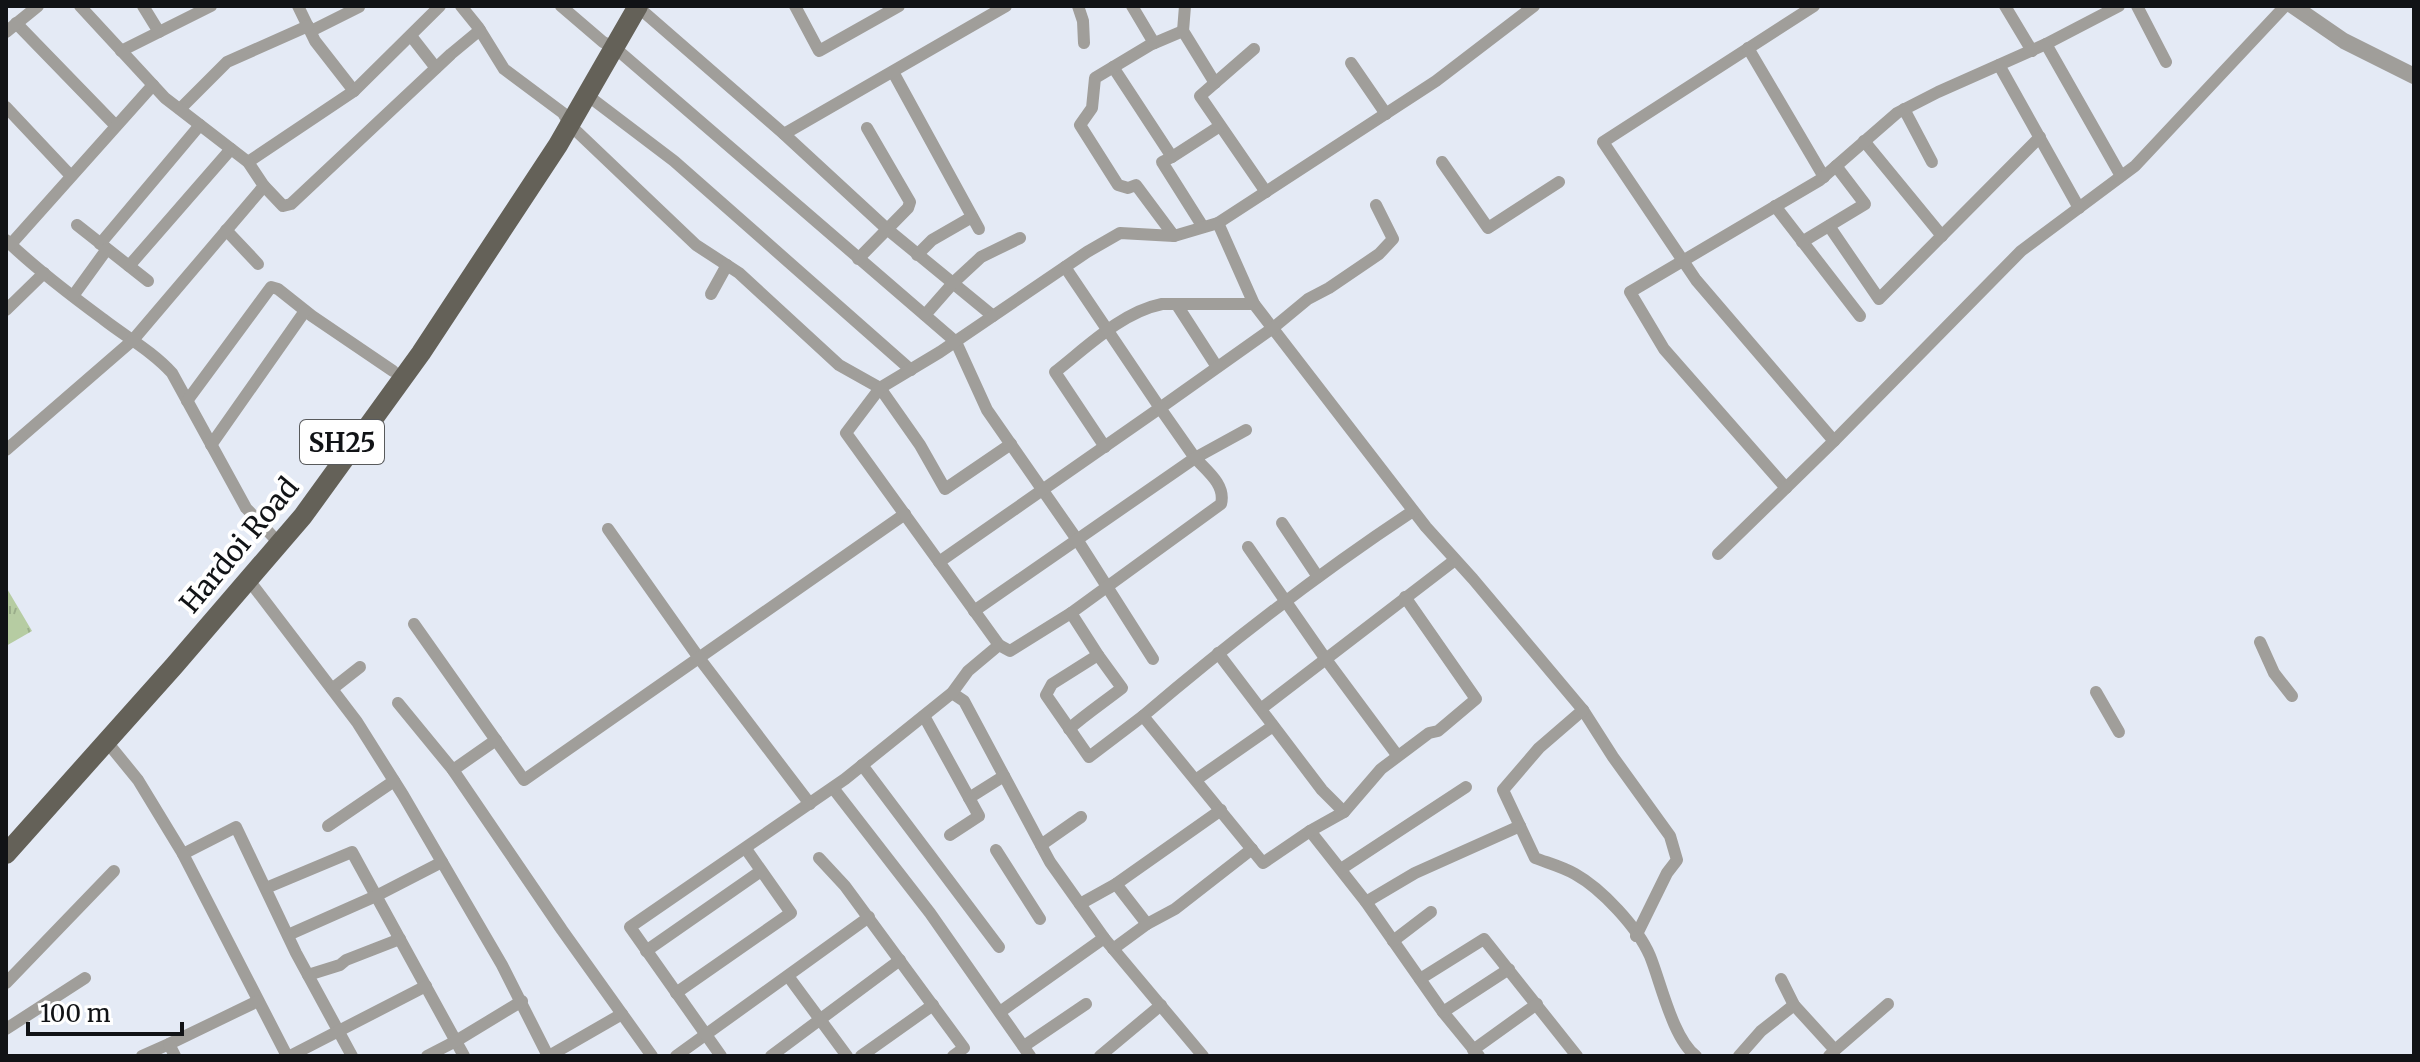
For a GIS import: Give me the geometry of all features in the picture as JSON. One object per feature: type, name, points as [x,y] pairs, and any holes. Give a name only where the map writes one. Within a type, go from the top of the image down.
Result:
[{"type":"main road","name":"Hardoi Road","points":[[6,836],[248,579],[295,507],[393,371],[549,138],[587,95],[623,6]]},
{"type":"main road","name":"Hardoi Road","points":[[6,854],[107,742],[118,720],[274,540],[303,516],[421,353],[609,45],[638,6]]},
{"type":"street","points":[[38,6],[11,27],[116,126]]},
{"type":"street","points":[[80,6],[153,85],[248,162],[264,186],[283,206],[291,204],[480,30]]},
{"type":"street","points":[[143,6],[159,32]]},
{"type":"street","points":[[121,51],[211,6]]},
{"type":"street","points":[[298,6],[322,50],[354,91]]},
{"type":"street","points":[[248,162],[354,91],[440,6]]},
{"type":"street","points":[[461,6],[504,69],[566,119],[696,245],[739,273],[839,365],[880,388],[920,445],[945,489],[1011,444]]},
{"type":"street","points":[[561,6],[956,342],[987,410],[1078,541],[1153,659]]},
{"type":"street","points":[[638,6],[887,229],[993,316]]},
{"type":"street","points":[[795,6],[819,51],[899,6]]},
{"type":"street","points":[[784,134],[1006,6]]},
{"type":"street","points":[[1078,6],[1083,21],[1084,43]]},
{"type":"street","points":[[1132,6],[1154,43]]},
{"type":"street","points":[[1185,6],[1183,31],[1215,83]]},
{"type":"street","points":[[1065,267],[1195,458],[1211,475],[1223,499],[1203,519],[1071,613],[1010,651],[999,645],[846,433],[880,388],[956,342],[1065,267],[1120,233],[1174,236],[1218,223],[1436,81],[1534,6]]},
{"type":"street","points":[[1814,6],[1603,142],[1696,280],[1834,441]]},
{"type":"street","points":[[2005,6],[2032,51]]},
{"type":"street","points":[[1786,488],[1664,349],[1630,292],[1824,177],[1904,109],[2032,51],[2119,6]]},
{"type":"street","points":[[2137,6],[2166,62]]},
{"type":"street","points":[[1718,554],[2021,251],[2135,166],[2285,6]]},
{"type":"street","points":[[2293,6],[2344,41],[2414,76]]},
{"type":"street","points":[[180,109],[227,62],[359,7]]},
{"type":"street","points":[[1174,236],[1136,185],[1128,188],[1118,185],[1080,125],[1092,108],[1095,78],[1154,43],[1183,31]]},
{"type":"street","points":[[411,36],[436,68]]},
{"type":"street","points":[[2046,44],[2121,176]]},
{"type":"street","points":[[1748,48],[1824,177]]},
{"type":"street","points":[[1254,49],[1200,96],[1266,192]]},
{"type":"street","points":[[1351,63],[1386,114]]},
{"type":"street","points":[[1999,65],[2079,208]]},
{"type":"street","points":[[1113,67],[1172,157]]},
{"type":"street","points":[[893,72],[975,223],[932,240],[917,255]]},
{"type":"street","points":[[153,85],[8,242],[172,373],[246,508],[274,540]]},
{"type":"street","points":[[587,95],[674,161],[911,370]]},
{"type":"street","points":[[6,107],[71,176]]},
{"type":"street","points":[[1904,109],[1932,162]]},
{"type":"street","points":[[73,296],[104,246],[200,125]]},
{"type":"street","points":[[1203,227],[1162,162],[1220,126]]},
{"type":"street","points":[[858,259],[908,208],[910,202],[867,128]]},
{"type":"street","points":[[1829,226],[1879,299],[2040,137]]},
{"type":"street","points":[[1864,141],[1942,236]]},
{"type":"street","points":[[129,266],[231,149]]},
{"type":"street","points":[[1442,162],[1488,228],[1559,182]]},
{"type":"street","points":[[1802,242],[1865,204],[1836,166]]},
{"type":"street","points":[[6,450],[133,340],[264,186]]},
{"type":"street","points":[[939,562],[1273,328],[1308,299],[1379,254],[1393,239],[1376,205]]},
{"type":"street","points":[[1775,206],[1860,316]]},
{"type":"street","points":[[1218,223],[1254,304],[1413,511],[1583,710],[1635,790],[1670,836],[1677,860],[1667,873],[1636,936]]},
{"type":"street","points":[[77,225],[148,281]]},
{"type":"street","points":[[226,230],[258,264]]},
{"type":"street","points":[[925,315],[981,257],[1020,238]]},
{"type":"street","points":[[711,294],[727,265]]},
{"type":"street","points":[[6,310],[44,273]]},
{"type":"street","points":[[187,401],[271,287],[393,371]]},
{"type":"street","points":[[1105,447],[1055,372],[1108,331],[1148,307],[1162,304],[1254,304]]},
{"type":"street","points":[[1177,305],[1217,367]]},
{"type":"street","points":[[211,445],[305,311]]},
{"type":"street","points":[[974,611],[1195,458],[1246,430]]},
{"type":"street","points":[[1098,655],[1052,684],[1046,695],[1089,757],[1286,600],[1413,511]]},
{"type":"street","points":[[414,624],[524,780],[905,514]]},
{"type":"street","points":[[1282,523],[1318,577]]},
{"type":"street","points":[[608,529],[699,658],[810,804]]},
{"type":"street","points":[[1248,547],[1397,755]]},
{"type":"street","points":[[1262,708],[1455,560]]},
{"type":"street","points":[[248,579],[357,722],[522,1001],[548,1056],[622,1014]]},
{"type":"street","points":[[1143,716],[1263,863],[1344,812],[1397,755],[1429,733],[1438,731],[1476,699],[1405,597]]},
{"type":"street","points":[[1069,729],[1122,688],[1071,613]]},
{"type":"street","points":[[2260,642],[2274,673],[2292,696]]},
{"type":"street","points":[[721,1056],[630,927],[833,788],[952,693],[968,671],[999,645]]},
{"type":"street","points":[[1218,653],[1322,790],[1344,812]]},
{"type":"street","points":[[332,689],[360,667]]},
{"type":"street","points":[[2096,692],[2119,732]]},
{"type":"street","points":[[952,693],[964,701],[1041,845],[1080,904],[1104,938],[1203,1056]]},
{"type":"street","points":[[398,703],[453,770],[652,1056]]},
{"type":"street","points":[[1583,710],[1539,748],[1503,790],[1535,858],[1576,874],[1613,904],[1649,953],[1668,1007],[1688,1050],[1696,1056]]},
{"type":"street","points":[[924,716],[979,816],[950,835]]},
{"type":"street","points":[[1197,779],[1273,726]]},
{"type":"street","points":[[453,770],[496,740]]},
{"type":"street","points":[[107,742],[138,780],[183,854],[288,1056],[426,986]]},
{"type":"street","points":[[862,765],[999,947]]},
{"type":"street","points":[[969,798],[1004,776]]},
{"type":"street","points":[[328,826],[394,781]]},
{"type":"street","points":[[1341,869],[1466,787]]},
{"type":"street","points":[[833,788],[930,913],[1027,1051],[1086,1004]]},
{"type":"street","points":[[1080,904],[1116,884],[1221,810]]},
{"type":"street","points":[[1041,845],[1081,817]]},
{"type":"street","points":[[1366,902],[1415,873],[1520,826]]},
{"type":"street","points":[[183,854],[236,827],[308,975],[352,1056]]},
{"type":"street","points":[[1310,831],[1476,1053],[1537,1004]]},
{"type":"street","points":[[676,993],[791,913],[746,849]]},
{"type":"street","points":[[1113,949],[1147,924],[1175,909],[1252,849]]},
{"type":"street","points":[[996,850],[1040,919]]},
{"type":"street","points":[[266,888],[352,852],[464,1056]]},
{"type":"street","points":[[819,858],[869,917],[964,1048],[953,1056]]},
{"type":"street","points":[[288,935],[376,896],[442,862]]},
{"type":"street","points":[[6,983],[114,871]]},
{"type":"street","points":[[646,951],[761,871]]},
{"type":"street","points":[[1116,884],[1147,924]]},
{"type":"street","points":[[1393,941],[1431,912]]},
{"type":"street","points":[[676,1056],[869,917]]},
{"type":"street","points":[[1000,1012],[1104,938]]},
{"type":"street","points":[[308,975],[400,939]]},
{"type":"street","points":[[1420,979],[1484,939],[1577,1056]]},
{"type":"street","points":[[771,1056],[900,960]]},
{"type":"street","points":[[1443,1012],[1509,969]]},
{"type":"street","points":[[788,976],[847,1056]]},
{"type":"street","points":[[6,1029],[85,978]]},
{"type":"street","points":[[1781,979],[1794,1005],[1832,1053],[1888,1004]]},
{"type":"street","points":[[142,1056],[172,1050],[258,1001]]},
{"type":"street","points":[[427,1056],[522,1001]]},
{"type":"street","points":[[861,1056],[933,1005]]},
{"type":"street","points":[[1100,1056],[1161,1005]]},
{"type":"street","points":[[1739,1056],[1761,1031],[1794,1005]]},
{"type":"green space","points":[[6,587],[32,631],[6,646]]}]
